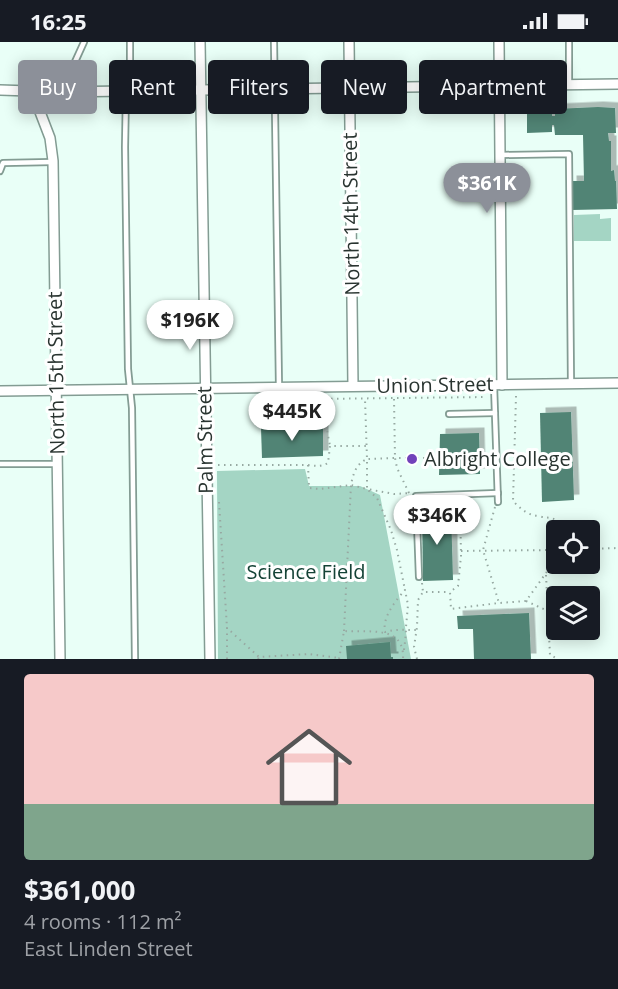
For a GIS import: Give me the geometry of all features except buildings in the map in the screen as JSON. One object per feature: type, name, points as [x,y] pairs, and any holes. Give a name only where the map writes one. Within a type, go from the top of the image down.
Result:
[{"type":"street","name":"Palm Street","points":[[200,42],[210,659]]},
{"type":"street","name":"North 14th Street","points":[[349,42],[349,60]]},
{"type":"street","points":[[499,42],[499,60]]},
{"type":"street","points":[[569,85],[618,84]]},
{"type":"street","points":[[0,90],[18,91]]},
{"type":"street","points":[[196,90],[208,90]]},
{"type":"street","name":"North 15th Street","points":[[41,114],[50,138],[53,162],[60,659]]},
{"type":"street","name":"North 14th Street","points":[[349,114],[353,386]]},
{"type":"street","points":[[498,385],[499,114]]},
{"type":"street","name":"Union Street","points":[[0,391],[618,383]]},
{"type":"lane","points":[[76,60],[84,42]]},
{"type":"lane","points":[[129,60],[130,42]]},
{"type":"lane","points":[[274,42],[274,60]]},
{"type":"lane","points":[[568,42],[569,85]]},
{"type":"lane","points":[[127,114],[125,147],[128,369],[132,408],[135,659]]},
{"type":"lane","points":[[275,114],[279,387]]},
{"type":"lane","points":[[500,155],[569,154],[571,384]]},
{"type":"lane","points":[[0,171],[3,163],[53,162]]},
{"type":"lane","points":[[498,385],[494,396],[498,501]]},
{"type":"lane","points":[[449,414],[495,414]]},
{"type":"lane","points":[[0,464],[57,464]]},
{"type":"lane","points":[[419,577],[416,496],[498,493]]},
{"type":"path","points":[[312,399],[494,396]]},
{"type":"path","points":[[516,396],[513,501],[530,514],[557,520]]},
{"type":"path","points":[[393,398],[395,458],[397,468],[409,493]]},
{"type":"path","points":[[217,471],[217,465],[315,466],[328,463],[330,446],[327,430],[323,427],[292,428],[291,399]]},
{"type":"path","points":[[365,399],[368,489]]},
{"type":"path","points":[[330,446],[367,446]]},
{"type":"path","points":[[227,628],[258,658],[309,654],[339,658],[344,631],[353,474],[360,462],[367,459],[434,458]]},
{"type":"path","points":[[308,465],[309,488],[351,485],[368,489],[377,498],[397,550],[408,605],[403,659]]},
{"type":"path","points":[[219,493],[227,628],[226,659]]},
{"type":"path","points":[[417,659],[414,647],[418,600],[423,592],[450,592],[458,586],[461,568],[460,496]]},
{"type":"path","points":[[498,501],[483,550],[499,603]]},
{"type":"path","points":[[600,549],[618,548]]},
{"type":"path","points":[[461,551],[546,550]]},
{"type":"path","points":[[526,601],[546,574]]},
{"type":"path","points":[[546,574],[547,586]]},
{"type":"path","points":[[385,632],[384,626],[391,609],[405,590]]},
{"type":"path","points":[[450,592],[451,609],[526,601],[546,610]]},
{"type":"path","points":[[344,631],[416,630]]},
{"type":"path","points":[[385,632],[393,636],[404,650]]},
{"type":"path","points":[[549,640],[549,657],[558,659]]},
{"type":"green space","points":[[600,214],[600,219],[611,218],[611,241],[574,241],[574,215]]},
{"type":"green space","name":"Science Field","points":[[305,469],[309,486],[360,486],[380,495],[411,659],[218,659],[217,471]]},
{"type":"place","name":"Albright College","points":[[412,459]]}]
